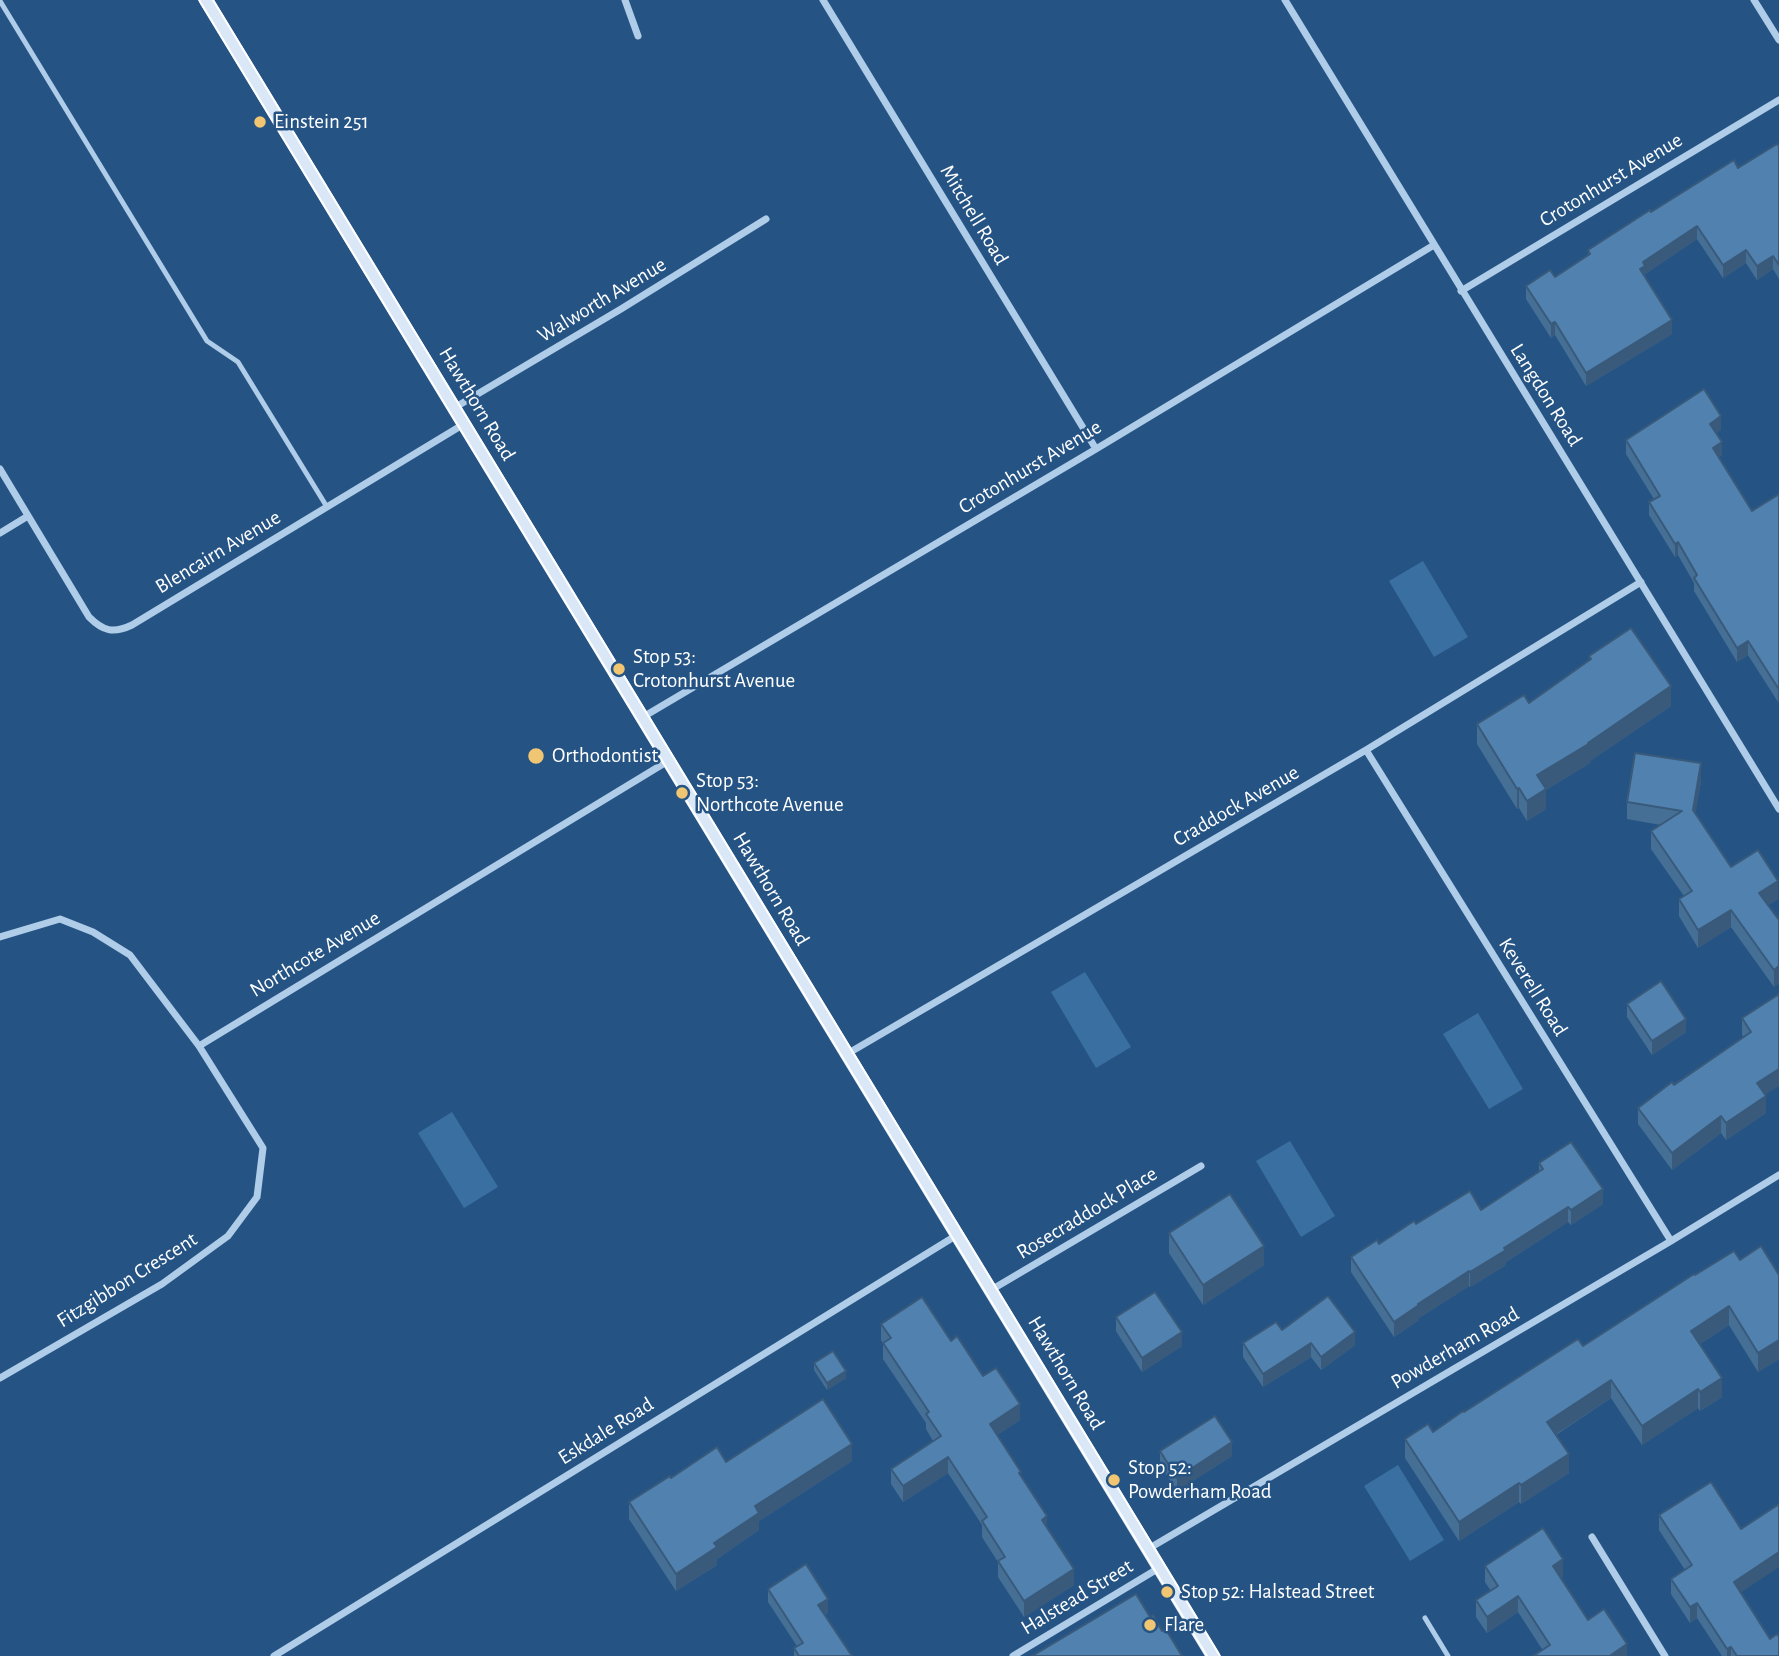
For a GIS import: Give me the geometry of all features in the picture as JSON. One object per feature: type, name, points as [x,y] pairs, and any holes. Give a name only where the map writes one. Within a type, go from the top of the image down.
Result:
[{"type":"main road","name":"Hawthorn Road","points":[[206,0],[1213,1656]]},
{"type":"street","points":[[625,0],[638,36]]},
{"type":"street","name":"Mitchell Road","points":[[823,0],[1096,449]]},
{"type":"street","name":"Langdon Road","points":[[1285,0],[1779,809]]},
{"type":"street","points":[[1754,0],[1779,40]]},
{"type":"street","name":"Crotonhurst Avenue","points":[[1461,291],[1779,100]]},
{"type":"street","name":"Walworth Avenue","points":[[454,408],[766,219]]},
{"type":"street","name":"Crotonhurst Avenue","points":[[642,717],[1096,449],[1434,245]]},
{"type":"street","name":"Blencairn Avenue","points":[[28,516],[89,617],[104,630],[124,629],[464,424]]},
{"type":"street","points":[[0,469],[28,516],[0,533]]},
{"type":"street","name":"Craddock Avenue","points":[[847,1054],[1366,750],[1641,582]]},
{"type":"street","name":"Keverell Road","points":[[1366,750],[1671,1241]]},
{"type":"street","name":"Northcote Avenue","points":[[199,1046],[668,760]]},
{"type":"street","points":[[0,937],[60,919],[93,932],[130,955],[199,1046]]},
{"type":"street","name":"Fitzgibbon Crescent","points":[[0,1378],[162,1284],[228,1236],[257,1197],[263,1148],[199,1046]]},
{"type":"street","name":"Rosecraddock Place","points":[[991,1290],[1200,1166]]},
{"type":"street","name":"Powderham Road","points":[[1148,1549],[1779,1175]]},
{"type":"street","name":"Eskdale Road","points":[[274,1656],[957,1235]]},
{"type":"street","points":[[1592,1537],[1665,1656]]},
{"type":"street","name":"Halstead Street","points":[[1013,1656],[1160,1567]]},
{"type":"lane","points":[[0,1],[207,341],[238,362],[327,507]]},
{"type":"lane","points":[[1425,1618],[1448,1656]]},
{"type":"shaded area","points":[[1423,561],[1468,637],[1434,657],[1389,581]]},
{"type":"shaded area","points":[[1085,972],[1131,1047],[1096,1068],[1051,992]]},
{"type":"shaded area","points":[[1478,1013],[1523,1089],[1489,1109],[1443,1034]]},
{"type":"shaded area","points":[[452,1112],[498,1187],[464,1208],[418,1133]]},
{"type":"shaded area","points":[[1290,1141],[1335,1216],[1301,1237],[1256,1161]]},
{"type":"shaded area","points":[[1398,1465],[1444,1540],[1410,1561],[1364,1486]]},
{"type":"building","points":[[1777,144],[1779,265],[1773,256],[1757,266],[1746,250],[1723,265],[1697,226],[1643,262],[1645,266],[1640,269],[1672,320],[1586,373],[1555,322],[1551,324],[1526,286],[1550,270],[1555,277],[1590,254],[1588,250],[1734,160],[1738,168]]},
{"type":"building","points":[[1704,389],[1721,416],[1710,424],[1722,442],[1713,448],[1752,511],[1779,494],[1779,688],[1748,641],[1737,648],[1694,578],[1697,575],[1678,542],[1675,544],[1649,502],[1660,496],[1626,440]]},
{"type":"building","points":[[1631,628],[1671,686],[1590,743],[1537,775],[1546,789],[1527,801],[1477,724],[1524,695],[1529,703],[1591,659],[1589,656]]},
{"type":"building","points":[[1635,753],[1701,763],[1693,810],[1731,867],[1758,850],[1778,881],[1759,893],[1779,920],[1779,966],[1774,970],[1731,910],[1698,930],[1679,899],[1692,891],[1651,831],[1682,811],[1627,802]]},
{"type":"building","points":[[1661,981],[1686,1019],[1652,1041],[1627,1004]]},
{"type":"building","points":[[1779,994],[1779,1069],[1757,1083],[1766,1096],[1726,1123],[1721,1116],[1672,1153],[1638,1108],[1672,1082],[1674,1085],[1751,1032],[1742,1018]]},
{"type":"building","points":[[1571,1142],[1603,1189],[1571,1210],[1568,1207],[1394,1322],[1351,1257],[1377,1240],[1379,1244],[1414,1221],[1416,1224],[1470,1191],[1481,1210],[1543,1169],[1539,1163]]},
{"type":"building","points":[[1230,1194],[1264,1246],[1203,1285],[1169,1233]]},
{"type":"building","points":[[1761,1246],[1779,1275],[1779,1340],[1758,1353],[1729,1306],[1691,1331],[1722,1378],[1700,1392],[1698,1389],[1642,1426],[1611,1380],[1547,1422],[1569,1454],[1459,1522],[1405,1439],[1428,1424],[1433,1432],[1578,1339],[1583,1346],[1734,1251],[1740,1260]]},
{"type":"building","points":[[1155,1292],[1182,1332],[1142,1358],[1116,1317]]},
{"type":"building","points":[[1328,1296],[1355,1332],[1321,1357],[1311,1343],[1263,1374],[1243,1343],[1276,1322],[1282,1330]]},
{"type":"building","points":[[922,1297],[951,1341],[957,1336],[983,1376],[996,1368],[1020,1404],[990,1424],[1047,1516],[1042,1520],[1074,1569],[1024,1601],[998,1561],[1005,1557],[982,1521],[987,1517],[948,1457],[903,1486],[891,1469],[941,1436],[926,1414],[929,1412],[883,1343],[891,1338],[881,1324]]},
{"type":"building","points":[[833,1351],[846,1371],[827,1383],[814,1363]]},
{"type":"building","points":[[823,1399],[852,1444],[755,1506],[759,1513],[714,1543],[717,1547],[676,1574],[629,1502],[717,1447],[726,1462]]},
{"type":"building","points":[[1215,1416],[1232,1442],[1177,1478],[1160,1451]]},
{"type":"building","points":[[1711,1482],[1741,1529],[1779,1504],[1779,1552],[1734,1582],[1770,1639],[1777,1634],[1779,1637],[1779,1656],[1737,1656],[1731,1647],[1727,1649],[1697,1603],[1690,1607],[1671,1579],[1692,1565],[1659,1515]]},
{"type":"building","points":[[1543,1528],[1563,1559],[1553,1566],[1588,1620],[1604,1609],[1627,1644],[1612,1656],[1533,1656],[1550,1645],[1518,1596],[1487,1617],[1476,1600],[1498,1586],[1485,1566]]},
{"type":"building","points":[[806,1564],[828,1599],[818,1605],[852,1656],[799,1656],[794,1648],[803,1643],[768,1589]]},
{"type":"building","points":[[1136,1594],[1150,1617],[1153,1615],[1162,1631],[1165,1628],[1182,1656],[1032,1656]]},
{"type":"tram line","points":[[199,0],[1207,1656]]},
{"type":"tram line","points":[[213,0],[1220,1656]]},
{"type":"place","name":"Einstein 251","points":[[260,122]]},
{"type":"place","name":"Stop 53: Crotonhurst Avenue","points":[[619,669]]},
{"type":"place","name":"Orthodontist","points":[[536,756]]},
{"type":"place","name":"Stop 53: Northcote Avenue","points":[[682,793]]},
{"type":"place","name":"Stop 52: Powderham Road","points":[[1114,1480]]},
{"type":"place","name":"Stop 52: Halstead Street","points":[[1167,1592]]},
{"type":"place","name":"Flare","points":[[1150,1625]]}]
